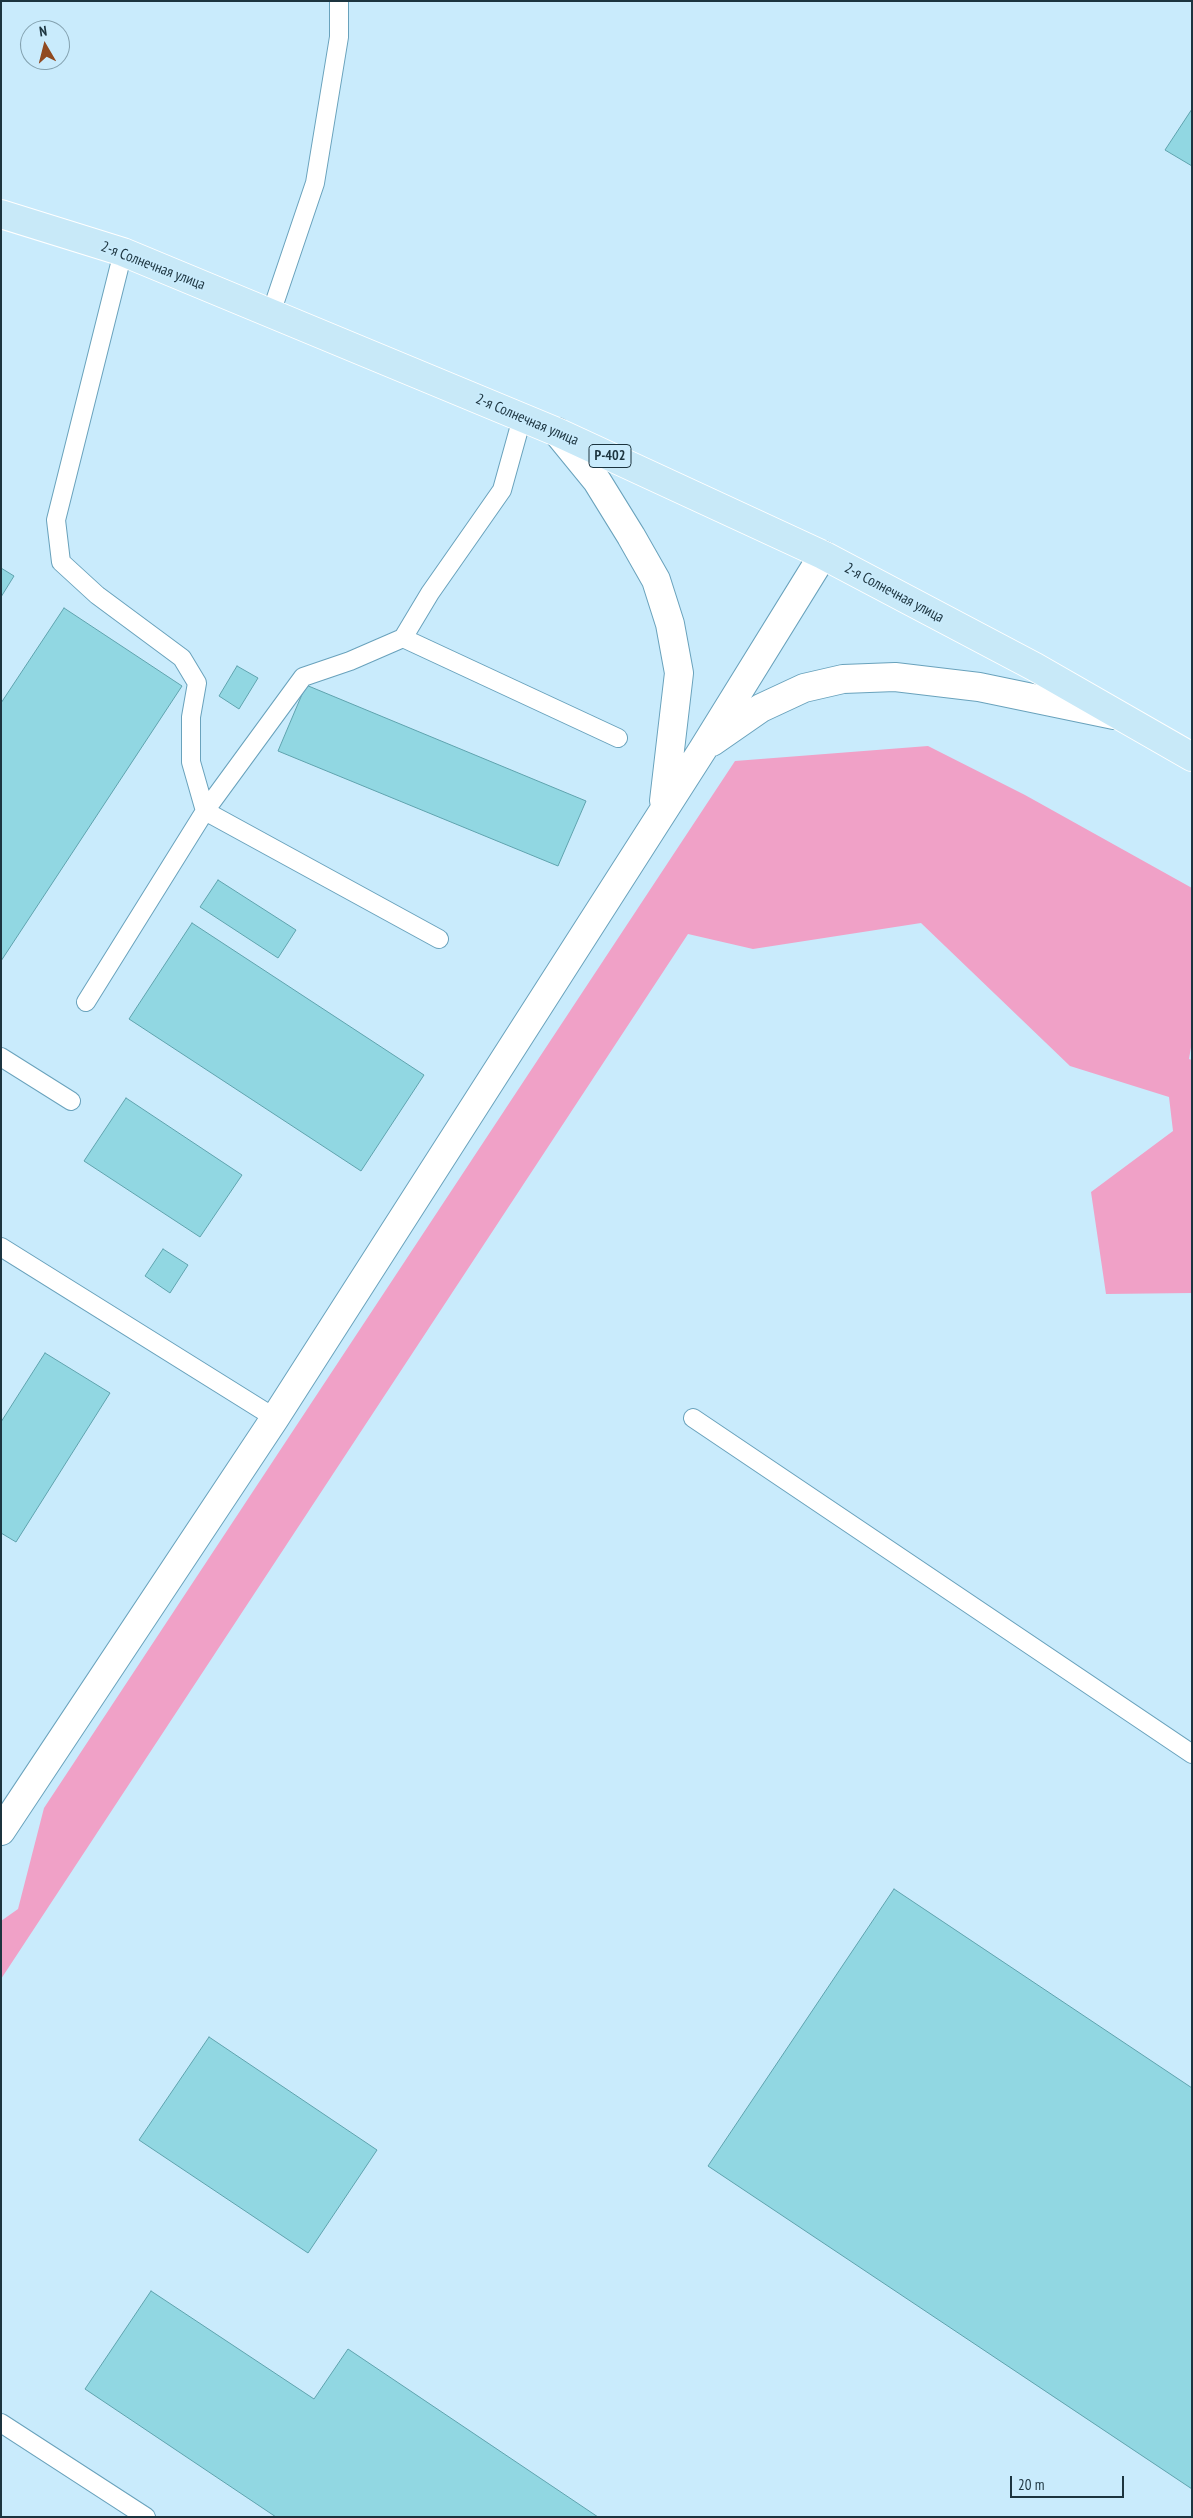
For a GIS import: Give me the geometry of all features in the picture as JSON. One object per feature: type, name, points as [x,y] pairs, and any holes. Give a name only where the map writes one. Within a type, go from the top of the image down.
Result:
[{"type":"main road","name":"2-я Солнечная улица","points":[[1,214],[123,252],[557,432],[823,555],[1035,667],[1192,757]]},
{"type":"street","points":[[557,432],[596,481],[631,536],[656,580],[670,624],[679,673],[663,809]]},
{"type":"street","points":[[1,1831],[275,1418],[702,749],[823,555]]},
{"type":"street","points":[[702,749],[761,708],[804,688],[843,679],[895,677],[979,687],[1121,716]]},
{"type":"lane","points":[[270,313],[315,183],[339,37],[339,1]]},
{"type":"lane","points":[[123,252],[56,520],[61,562],[97,595],[182,658],[197,683],[191,717],[191,762],[205,811],[439,939]]},
{"type":"lane","points":[[86,1002],[205,811],[303,677],[350,661],[403,638],[430,593],[502,490],[522,418]]},
{"type":"lane","points":[[403,638],[618,738]]},
{"type":"lane","points":[[1,1057],[71,1101]]},
{"type":"lane","points":[[1,1247],[275,1418]]},
{"type":"lane","points":[[693,1418],[1192,1754]]},
{"type":"lane","points":[[1,2423],[146,2517]]},
{"type":"shaded area","points":[[928,746],[1025,795],[1192,888],[1192,1041],[1189,1059],[1192,1060],[1192,1293],[1106,1294],[1091,1192],[1173,1131],[1169,1097],[1070,1066],[921,923],[753,949],[688,934],[1,1979],[1,1921],[18,1909],[44,1808],[735,761]]},
{"type":"building","points":[[1192,109],[1192,166],[1165,150]]},
{"type":"building","points":[[1,568],[14,576],[1,597]]},
{"type":"building","points":[[64,608],[182,686],[1,961],[1,703]]},
{"type":"building","points":[[237,666],[258,678],[239,709],[219,696]]},
{"type":"building","points":[[306,685],[586,801],[558,866],[278,751]]},
{"type":"building","points":[[218,880],[296,930],[278,958],[200,907]]},
{"type":"building","points":[[192,923],[424,1075],[361,1171],[129,1019]]},
{"type":"building","points":[[126,1098],[242,1175],[200,1237],[84,1161]]},
{"type":"building","points":[[163,1249],[188,1265],[170,1293],[145,1276]]},
{"type":"building","points":[[45,1353],[110,1393],[16,1542],[1,1533],[1,1422]]},
{"type":"building","points":[[894,1889],[1192,2088],[1192,2489],[708,2166]]},
{"type":"building","points":[[209,2037],[377,2150],[308,2253],[139,2140]]},
{"type":"building","points":[[151,2291],[314,2399],[348,2349],[598,2517],[276,2517],[85,2389]]}]
